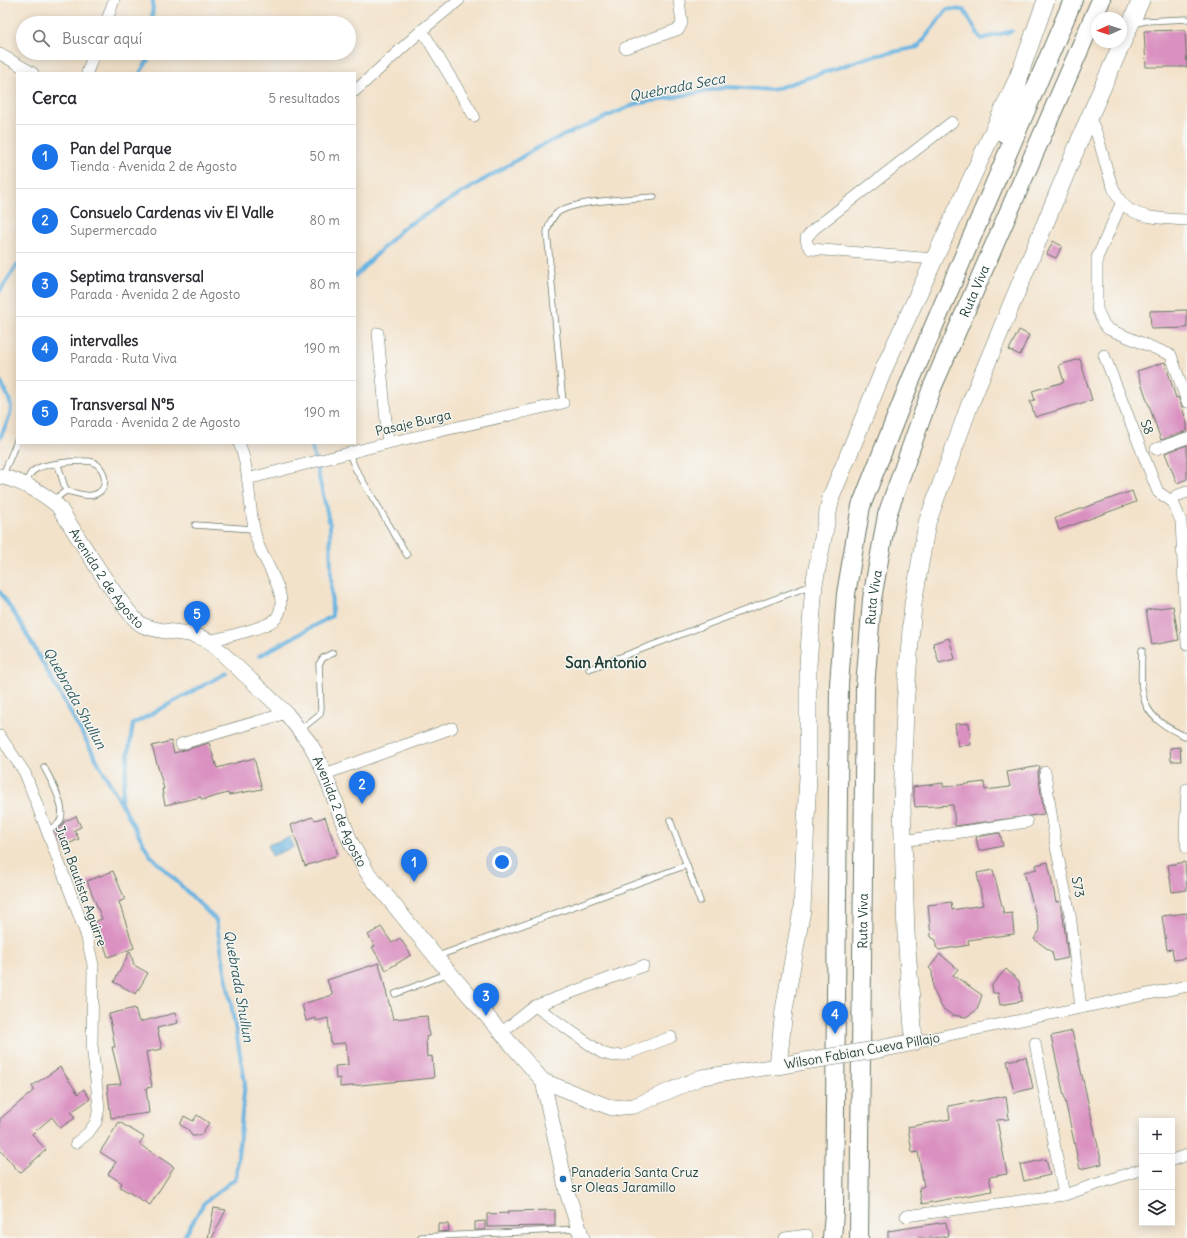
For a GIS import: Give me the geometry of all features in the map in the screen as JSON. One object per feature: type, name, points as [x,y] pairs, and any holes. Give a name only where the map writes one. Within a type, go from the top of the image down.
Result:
[{"type":"highway","name":"Ruta Viva","points":[[832,1238],[834,1213],[839,684],[846,594],[861,506],[910,382],[1073,0]]},
{"type":"highway","name":"Ruta Viva","points":[[859,1238],[865,688],[872,599],[887,515],[932,388],[1101,0]]},
{"type":"highway","points":[[996,180],[1020,73]]},
{"type":"main road","points":[[778,1066],[784,1010],[802,910],[808,775],[808,665],[814,584],[831,497],[886,364],[1020,73],[1046,0]]},
{"type":"main road","points":[[914,1042],[906,934],[903,842],[902,806],[904,706],[913,604],[927,523],[970,404],[1089,118],[1141,0]]},
{"type":"main road","name":"Avenida 2 de Agosto","points":[[1,477],[26,484],[44,494],[58,506],[126,609],[140,624],[155,630],[197,634],[209,641],[286,713],[311,745],[325,774],[350,841],[367,872],[449,973],[543,1081],[567,1192],[581,1233]]},
{"type":"main road","name":"Wilson Fabian Cueva Pillajo","points":[[543,1081],[612,1108],[634,1106],[702,1077],[875,1050],[914,1042]]},
{"type":"street","points":[[108,16],[114,0]]},
{"type":"street","points":[[356,90],[422,30],[459,0]]},
{"type":"street","points":[[625,48],[679,29],[682,23],[679,0]]},
{"type":"street","points":[[422,30],[474,116]]},
{"type":"street","points":[[0,54],[30,72]]},
{"type":"street","points":[[87,72],[92,60]]},
{"type":"street","points":[[1089,118],[1097,133],[1109,179],[1121,204],[1133,213],[1146,217],[1187,220]]},
{"type":"street","points":[[935,259],[811,249],[807,244],[806,238],[814,229],[952,122]]},
{"type":"street","points":[[1121,204],[1097,258],[1097,309],[1102,323],[1108,330],[1171,355],[1187,402]]},
{"type":"street","points":[[378,333],[388,443]]},
{"type":"street","name":"S8","points":[[1104,354],[1158,492],[1173,502]]},
{"type":"street","name":"Pasaje Burga","points":[[247,480],[388,443],[563,403]]},
{"type":"street","points":[[1156,448],[1187,438]]},
{"type":"street","points":[[209,641],[266,626],[276,619],[280,612],[282,603],[276,582],[258,545],[254,528],[244,458],[238,444]]},
{"type":"street","points":[[1187,492],[1176,496],[1173,502],[1181,521],[1187,644]]},
{"type":"street","points":[[181,744],[286,713]]},
{"type":"street","points":[[325,774],[452,728]]},
{"type":"street","name":"Juan Bautista Aguirre","points":[[0,736],[25,773],[86,934],[93,965],[92,1045],[98,1108],[96,1122],[88,1133],[76,1143]]},
{"type":"street","name":"S73","points":[[1045,772],[1056,847],[1070,914],[1081,1008]]},
{"type":"street","points":[[1187,789],[1185,835],[1187,848]]},
{"type":"street","points":[[903,842],[1027,822]]},
{"type":"street","points":[[501,1033],[535,1006],[643,966]]},
{"type":"street","name":"Wilson Fabian Cueva Pillajo","points":[[914,1042],[1187,986]]},
{"type":"street","points":[[535,1006],[602,1053],[613,1056],[624,1055],[671,1037]]},
{"type":"street","points":[[1036,1043],[1064,1194]]},
{"type":"street","points":[[1175,1159],[1187,1155]]},
{"type":"street","points":[[906,1216],[1064,1194],[1139,1170]]},
{"type":"street","points":[[786,1238],[807,1235]]},
{"type":"lane","points":[[1130,25],[1145,21],[1187,19]]},
{"type":"lane","points":[[563,403],[547,232],[549,224],[553,216],[558,212],[581,204],[654,197]]},
{"type":"lane","points":[[1,477],[16,443]]},
{"type":"lane","points":[[349,453],[355,468],[407,554]]},
{"type":"lane","points":[[26,484],[34,469],[81,461],[92,462],[99,466],[105,480],[104,488],[98,493],[92,495],[66,491],[52,500]]},
{"type":"lane","points":[[58,464],[66,491]]},
{"type":"lane","points":[[195,524],[254,528]]},
{"type":"lane","points":[[589,669],[814,584]]},
{"type":"lane","points":[[1142,650],[1141,687],[1147,708],[1165,727],[1187,737]]},
{"type":"lane","points":[[299,730],[320,714],[319,664],[323,658],[333,653]]},
{"type":"lane","points":[[44,767],[56,791],[62,808],[61,818],[58,824],[47,830]]},
{"type":"lane","points":[[670,820],[700,901]]},
{"type":"lane","points":[[436,957],[687,865]]},
{"type":"lane","points":[[395,994],[449,973]]},
{"type":"lane","points":[[420,1237],[581,1233]]},
{"type":"water","points":[[290,837],[294,847],[272,856],[268,845]]},
{"type":"building","points":[[1185,30],[1187,67],[1146,67],[1144,31]]},
{"type":"building","points":[[1053,241],[1062,246],[1056,258],[1047,254]]},
{"type":"building","points":[[1187,310],[1187,328],[1151,329],[1150,311]]},
{"type":"building","points":[[1019,330],[1029,335],[1020,355],[1009,350]]},
{"type":"building","points":[[1080,359],[1092,400],[1035,417],[1030,401],[1035,400],[1032,391],[1064,382],[1059,365]]},
{"type":"building","points":[[1165,362],[1176,398],[1178,397],[1182,407],[1187,423],[1187,431],[1161,440],[1137,371]]},
{"type":"building","points":[[1187,445],[1187,479],[1177,483],[1165,453]]},
{"type":"building","points":[[1132,491],[1136,502],[1059,530],[1055,518]]},
{"type":"building","points":[[1173,606],[1179,640],[1152,645],[1146,610]]},
{"type":"building","points":[[949,638],[955,659],[939,663],[933,643]]},
{"type":"building","points":[[969,723],[971,745],[958,746],[955,724]]},
{"type":"building","points":[[171,741],[174,753],[209,743],[217,768],[254,758],[262,789],[229,795],[228,793],[202,800],[201,797],[165,805],[162,789],[164,789],[152,746]]},
{"type":"building","points":[[1180,747],[1181,761],[1171,761],[1170,748]]},
{"type":"building","points":[[1040,766],[1038,773],[1044,814],[955,826],[953,805],[915,807],[913,787],[943,783],[943,787],[984,782],[985,790],[1010,787],[1007,772]]},
{"type":"building","points":[[76,816],[81,827],[74,830],[79,839],[62,847],[55,831],[61,827],[64,822]]},
{"type":"building","points":[[312,817],[315,820],[325,817],[338,855],[305,866],[291,825]]},
{"type":"building","points":[[1000,833],[1003,846],[979,851],[976,837]]},
{"type":"building","points":[[1048,862],[1056,902],[1059,901],[1063,916],[1068,958],[1054,961],[1052,952],[1034,939],[1040,930],[1024,872],[1037,869],[1036,865]]},
{"type":"building","points":[[1185,862],[1187,890],[1172,892],[1168,865]]},
{"type":"building","points":[[993,870],[1004,914],[1012,913],[1014,934],[968,940],[969,945],[939,950],[936,947],[936,940],[931,937],[928,905],[951,902],[952,910],[983,905],[977,873]]},
{"type":"building","points":[[113,871],[125,899],[119,902],[134,948],[108,957],[96,921],[102,919],[87,881]]},
{"type":"building","points":[[1187,913],[1187,958],[1174,960],[1172,949],[1167,950],[1162,916]]},
{"type":"building","points":[[381,927],[392,943],[400,938],[411,955],[386,970],[372,947],[375,946],[368,935]]},
{"type":"building","points":[[130,951],[134,965],[148,973],[136,994],[114,982]]},
{"type":"building","points":[[940,954],[958,969],[953,975],[982,995],[977,1010],[966,1017],[952,1015],[942,1008],[933,989],[932,971],[929,968]]},
{"type":"building","points":[[379,963],[393,1019],[427,1016],[429,1036],[426,1037],[427,1057],[432,1056],[434,1078],[340,1087],[340,1078],[336,1079],[335,1066],[348,1065],[346,1043],[331,1044],[328,1018],[316,1021],[316,1018],[306,1021],[302,1004],[333,995],[327,980]]},
{"type":"building","points":[[1006,969],[1019,981],[1022,1001],[1000,1005],[998,993],[993,993],[992,985]]},
{"type":"building","points":[[135,1008],[139,1022],[175,1013],[178,1023],[157,1028],[162,1049],[146,1052],[152,1087],[146,1088],[149,1113],[111,1118],[107,1085],[121,1084],[112,1047],[115,1047],[109,1014]]},
{"type":"building","points":[[1072,1031],[1102,1164],[1080,1169],[1051,1036]]},
{"type":"building","points":[[1026,1057],[1033,1088],[1014,1093],[1007,1061]]},
{"type":"building","points":[[60,1067],[78,1094],[84,1089],[90,1099],[71,1112],[75,1118],[60,1128],[52,1117],[32,1134],[46,1150],[20,1173],[0,1150],[0,1119],[34,1090],[32,1086]]},
{"type":"building","points":[[1006,1096],[1009,1119],[997,1120],[1007,1174],[989,1177],[992,1191],[922,1204],[919,1188],[924,1186],[918,1152],[912,1153],[908,1127],[950,1119],[948,1106]]},
{"type":"building","points":[[197,1115],[209,1123],[201,1135],[192,1136],[188,1129],[180,1125],[184,1116],[193,1121]]},
{"type":"building","points":[[119,1122],[144,1137],[139,1144],[174,1167],[150,1205],[120,1187],[122,1183],[108,1174],[116,1162],[100,1152]]},
{"type":"building","points":[[1046,1159],[1050,1175],[1024,1181],[1020,1165]]},
{"type":"building","points":[[214,1208],[226,1210],[212,1238],[208,1238]]},
{"type":"building","points":[[555,1210],[555,1226],[487,1227],[487,1214],[508,1213],[508,1211]]},
{"type":"building","points":[[485,1221],[485,1230],[475,1230],[475,1222]]},
{"type":"building","points":[[946,1222],[948,1236],[934,1238],[888,1238],[888,1231]]},
{"type":"building","points":[[438,1224],[448,1224],[449,1231],[438,1232]]},
{"type":"waterway","name":"Quebrada Shullun","points":[[152,16],[153,0]]},
{"type":"waterway","name":"Quebrada Seca","points":[[356,275],[403,228],[542,145],[636,104],[728,87],[772,90],[869,57],[918,47],[947,9],[964,10],[981,39],[1012,31]]},
{"type":"waterway","name":"Quebrada Shullun","points":[[141,72],[148,60]]},
{"type":"waterway","name":"Quebrada Shullun","points":[[0,291],[16,267]]},
{"type":"waterway","name":"Quebrada Shullun","points":[[0,381],[9,398],[11,409],[8,421],[0,438]]},
{"type":"waterway","name":"Quebrada Seca","points":[[259,656],[332,616],[330,525],[311,444]]},
{"type":"waterway","name":"Quebrada Shullun","points":[[0,592],[21,624],[150,855],[216,920],[245,1082],[236,1178],[204,1203],[183,1238]]},
{"type":"waterway","name":"Quebrada Seca","points":[[121,802],[133,724],[226,673]]},
{"type":"place","name":"Transversal N°5","points":[[197,634]]},
{"type":"place","name":"Consuelo Cardenas viv El Valle","points":[[362,804]]},
{"type":"place","name":"Pan del Parque","points":[[414,882]]},
{"type":"place","name":"Septima transversal","points":[[486,1016]]},
{"type":"place","name":"intervalles","points":[[835,1034]]},
{"type":"place","name":"Panadería Santa Cruz sr Oleas Jaramillo","points":[[563,1179]]},
{"type":"district","name":"San Antonio","points":[[606,662]]}]
